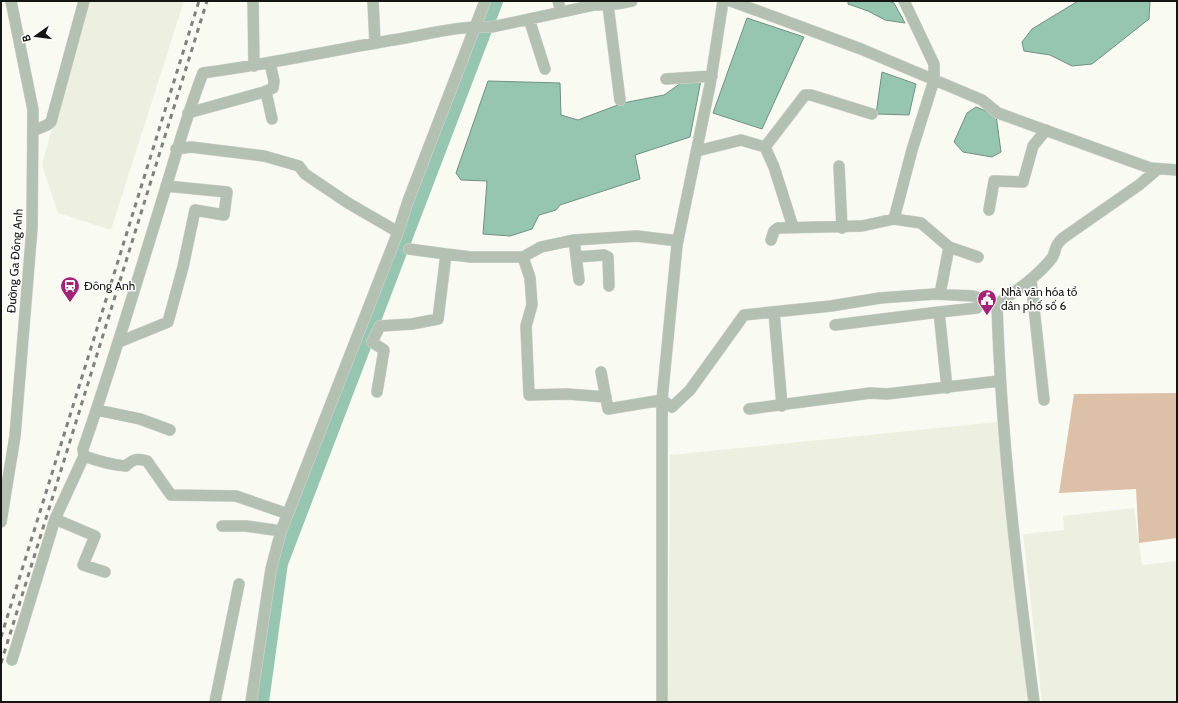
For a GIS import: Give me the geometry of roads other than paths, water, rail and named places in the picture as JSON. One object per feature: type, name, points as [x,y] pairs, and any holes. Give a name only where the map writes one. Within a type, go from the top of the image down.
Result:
[{"type":"street","name":"Đường Ga Đông Anh","points":[[1,521],[15,436],[32,228],[33,110],[11,1]]},
{"type":"street","points":[[33,131],[51,122],[84,1]]},
{"type":"street","points":[[253,1],[254,66]]},
{"type":"street","points":[[373,1],[375,43]]},
{"type":"street","points":[[251,702],[271,569],[281,530],[398,232],[485,1]]},
{"type":"street","points":[[12,660],[55,519],[84,456],[83,449],[119,342],[176,149],[203,73],[254,66],[476,26],[492,26],[529,19],[560,6],[594,5],[632,1]]},
{"type":"street","points":[[662,702],[662,400],[678,241],[712,76],[723,1]]},
{"type":"street","points":[[731,1],[861,49],[982,100],[998,113],[1150,168],[1177,170]]},
{"type":"street","points":[[894,219],[912,150],[934,80],[934,64],[904,1]]},
{"type":"street","points":[[614,3],[620,100]]},
{"type":"street","points":[[529,19],[544,70]]},
{"type":"street","points":[[188,113],[264,92],[273,88],[274,81],[270,63]]},
{"type":"street","points":[[666,78],[712,76]]},
{"type":"street","points":[[264,92],[266,92],[272,119]]},
{"type":"street","points":[[765,147],[805,95],[811,95],[872,114]]},
{"type":"street","points":[[989,210],[994,181],[1023,182],[1033,146],[1046,130]]},
{"type":"street","points":[[697,151],[741,140],[765,147],[774,167],[793,227]]},
{"type":"street","points":[[176,149],[191,147],[257,155],[299,166],[305,174],[348,203],[398,232]]},
{"type":"street","points":[[839,166],[842,228]]},
{"type":"street","points":[[997,304],[1031,280],[1053,257],[1055,245],[1063,238],[1139,185],[1158,169]]},
{"type":"street","points":[[119,342],[168,322],[183,267],[195,210],[224,214],[227,192],[166,186]]},
{"type":"street","points":[[771,240],[774,231],[778,228],[842,228],[862,226],[894,219],[921,223],[949,247],[978,256]]},
{"type":"street","points":[[408,249],[471,257],[523,257],[541,247],[574,240],[637,236],[678,241]]},
{"type":"street","points":[[574,240],[579,280]]},
{"type":"street","points":[[940,294],[949,247]]},
{"type":"street","points":[[377,392],[384,350],[372,342],[380,326],[412,324],[438,319],[446,254]]},
{"type":"street","points":[[576,257],[604,255],[608,257],[609,286]]},
{"type":"street","points":[[523,257],[530,278],[532,305],[526,326],[528,395],[567,394],[606,397]]},
{"type":"street","points":[[1031,280],[1044,400]]},
{"type":"street","points":[[601,372],[608,409],[662,400],[672,407],[690,390],[744,315],[831,306],[880,298],[940,294],[972,296],[997,304]]},
{"type":"street","points":[[997,304],[999,381],[1010,508],[1034,702]]},
{"type":"street","points":[[835,324],[976,308]]},
{"type":"street","points":[[774,312],[782,406]]},
{"type":"street","points":[[939,312],[947,388]]},
{"type":"street","points":[[749,409],[782,406],[871,393],[887,394],[999,381]]},
{"type":"street","points":[[96,410],[140,419],[170,430]]},
{"type":"street","points":[[84,456],[104,463],[123,466],[126,466],[132,460],[139,459],[147,461],[155,470],[171,495],[236,496],[288,514]]},
{"type":"street","points":[[55,519],[94,536],[83,566],[105,572]]},
{"type":"street","points":[[222,526],[246,526],[281,530]]},
{"type":"street","points":[[215,702],[239,584]]},
{"type":"waterway","points":[[260,702],[279,563],[494,1]]},
{"type":"railway","points":[[1,637],[199,1]]},
{"type":"railway","points":[[1,663],[207,1]]},
{"type":"place","name":"Đông Anh","points":[[70,303]]},
{"type":"place","name":"Nhà văn hóa tổ dân phố số 6","points":[[987,316]]}]
